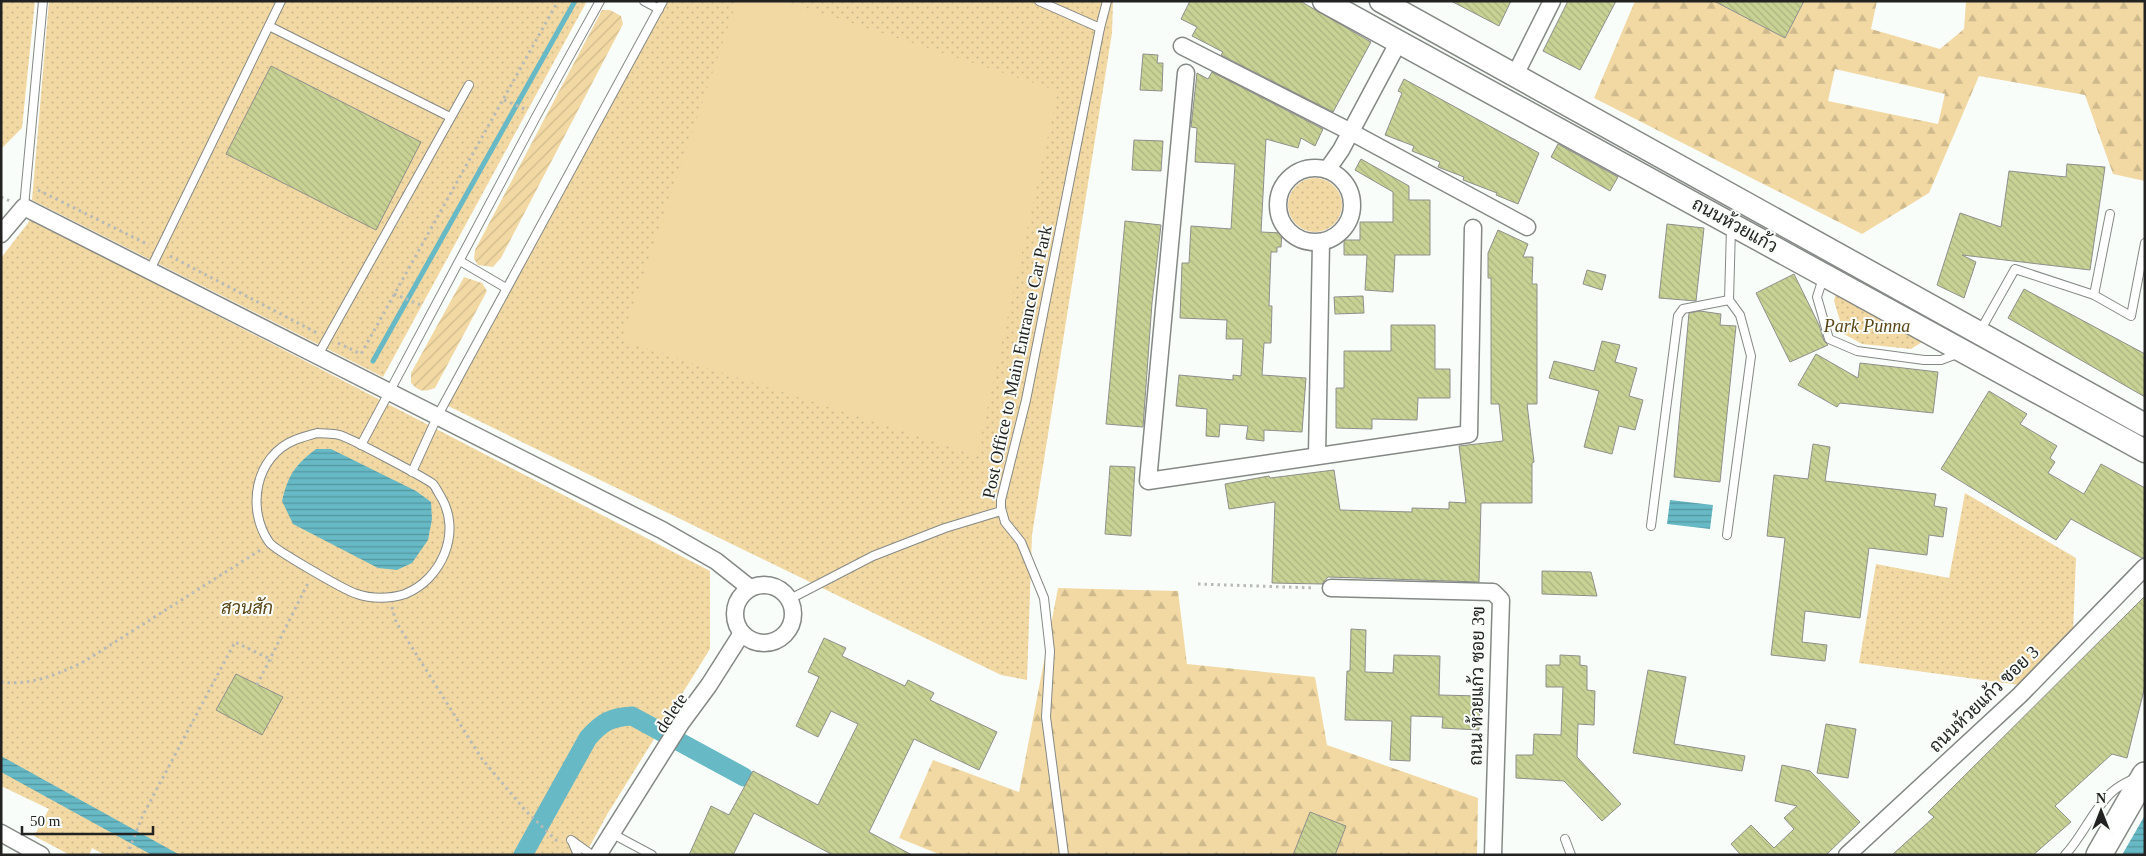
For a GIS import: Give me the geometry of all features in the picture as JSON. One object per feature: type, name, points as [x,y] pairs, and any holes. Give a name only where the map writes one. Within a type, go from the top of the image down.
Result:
[{"type":"main road","name":"ถนนห้วยแก้ว","points":[[1324,1],[2145,451]]},
{"type":"main road","name":"ถนนห้วยแก้ว","points":[[1381,1],[2145,425]]},
{"type":"main road","points":[[1502,97],[1515,75]]},
{"type":"main road","points":[[2099,855],[2145,774]]},
{"type":"street","points":[[1515,75],[1552,1]]},
{"type":"street","points":[[1327,170],[1341,150],[1398,43]]},
{"type":"street","points":[[1182,46],[1351,132],[1527,227]]},
{"type":"street","points":[[1186,73],[1148,481],[1469,434],[1473,228]]},
{"type":"street","points":[[1315,168],[1327,170],[1338,176],[1345,184],[1352,204],[1347,224],[1340,233],[1321,242],[1309,242],[1297,238],[1284,225],[1278,208],[1279,196],[1284,185],[1292,176],[1303,170],[1315,168]]},
{"type":"street","points":[[1,234],[24,207],[662,530],[716,561],[750,588]]},
{"type":"street","points":[[1317,456],[1321,242]]},
{"type":"street","name":"ถนนห้วยแก้ว ซอย 3","points":[[1847,855],[2020,695],[2145,567]]},
{"type":"street","name":"ถนน ห้วยแก้ว ซอย 3ข","points":[[1331,588],[1493,592],[1500,600],[1493,855]]},
{"type":"street","points":[[1,833],[41,855]]},
{"type":"lane","points":[[24,207],[43,1]]},
{"type":"lane","points":[[150,270],[281,1]]},
{"type":"lane","points":[[361,445],[537,114],[600,1]]},
{"type":"lane","points":[[412,472],[438,416],[506,288],[661,5],[644,1]]},
{"type":"lane","points":[[1039,1],[1100,28]]},
{"type":"lane","points":[[1045,1],[1100,28]]},
{"type":"lane","points":[[1064,855],[1046,717],[1050,652],[1044,598],[1021,542],[1005,522],[1001,511],[1001,500],[1026,400],[1106,1]]},
{"type":"lane","points":[[269,26],[450,117]]},
{"type":"lane","points":[[318,355],[469,84]]},
{"type":"lane","points":[[2094,295],[2110,214]]},
{"type":"lane","points":[[1728,535],[1750,356],[1740,315],[1729,300],[1731,223]]},
{"type":"lane","points":[[1979,333],[2016,269],[2094,295],[2131,316],[2145,243]]},
{"type":"lane","points":[[460,261],[506,288]]},
{"type":"lane","points":[[1824,274],[1817,297],[1829,339],[1857,351],[1924,360],[1940,360],[1964,351]]},
{"type":"lane","points":[[1651,526],[1678,316],[1682,309],[1729,300]]},
{"type":"lane","points":[[317,433],[341,435],[361,445],[433,484],[445,504],[450,528],[446,552],[440,564],[425,582],[404,594],[381,598],[357,594],[270,544],[258,523],[255,499],[261,474],[274,454],[294,440],[317,433]]},
{"type":"lane","points":[[598,855],[681,723],[744,636],[736,624],[735,609],[742,595],[750,588],[760,584],[778,587],[791,603],[873,556],[945,528],[1001,511]]},
{"type":"lane","points":[[2065,855],[2082,835],[2106,798],[2113,791],[2145,774]]},
{"type":"lane","points":[[611,833],[652,855]]},
{"type":"lane","points":[[1565,839],[1571,855]]},
{"type":"lane","points":[[578,855],[571,840],[592,855]]},
{"type":"path","points":[[26,184],[160,250],[361,354],[558,1]]},
{"type":"path","points":[[504,100],[523,108]]},
{"type":"path","points":[[394,294],[416,304]]},
{"type":"path","points":[[1,682],[32,681],[60,674],[84,661],[270,544]]},
{"type":"path","points":[[257,685],[272,660],[314,570]]},
{"type":"path","points":[[1198,584],[1331,588]]},
{"type":"path","points":[[389,597],[396,622],[482,759],[525,810],[552,835]]},
{"type":"path","points":[[744,636],[761,643],[772,642],[782,637],[789,629],[793,618],[791,603]]},
{"type":"path","points":[[127,855],[143,815],[235,642],[272,660]]},
{"type":"green space","points":[[1,1],[35,1],[22,128],[1,149]]},
{"type":"green space","points":[[49,1],[587,1],[383,377],[32,200]]},
{"type":"green space","points":[[663,1],[1113,1],[1112,33],[1032,535],[1027,680],[1001,675],[444,404]]},
{"type":"green space","points":[[737,1],[785,1],[1058,91],[977,455],[621,340]]},
{"type":"green space","points":[[1635,1],[1714,1],[1785,38],[1804,1],[1877,1],[1871,29],[1940,49],[1964,29],[1966,1],[2145,1],[2145,181],[2113,174],[2085,95],[1979,76],[1929,193],[1862,234],[1594,98]],"holes":[[[1835,69],[1945,94],[1938,124],[1828,101]]]},
{"type":"green space","points":[[602,10],[610,10],[621,16],[623,24],[501,258],[493,267],[478,265],[474,259],[475,250]]},
{"type":"green space","points":[[1315,178],[1325,180],[1334,186],[1340,195],[1342,205],[1340,215],[1334,224],[1325,230],[1315,232],[1305,230],[1296,224],[1290,215],[1288,205],[1290,195],[1296,186],[1305,180]]},
{"type":"green space","name":"สวนสัก","points":[[31,219],[710,571],[710,649],[608,813],[585,855],[105,855],[92,848],[89,855],[70,855],[34,836],[49,809],[1,786],[1,258]]},
{"type":"green space","points":[[464,277],[482,283],[487,291],[435,388],[425,391],[419,390],[411,383],[411,373]]},
{"type":"green space","name":"Park Punna","points":[[1837,288],[1927,339],[1911,349],[1862,344],[1844,334],[1834,301]]},
{"type":"green space","points":[[1965,493],[2076,558],[2073,632],[2019,685],[1859,663],[1876,564],[1949,578]]},
{"type":"green space","points":[[1058,588],[1178,591],[1187,664],[1315,677],[1327,745],[1478,798],[1477,855],[941,855],[899,838],[933,760],[1019,792]]},
{"type":"water","points":[[316,449],[331,449],[416,491],[431,502],[432,519],[428,540],[412,563],[397,570],[378,568],[293,524],[282,501],[284,492],[293,471]]},
{"type":"water","points":[[1670,500],[1713,505],[1710,529],[1667,524]]},
{"type":"water","points":[[1,756],[180,855],[152,855],[1,772]]},
{"type":"water","points":[[2145,815],[2145,855],[2122,855]]},
{"type":"building","points":[[1190,1],[1300,1],[1371,42],[1333,112],[1221,55],[1223,52],[1192,36],[1197,27],[1181,19]]},
{"type":"building","points":[[1451,1],[1511,1],[1499,26]]},
{"type":"building","points":[[1568,1],[1616,1],[1580,70],[1543,51]]},
{"type":"building","points":[[1714,1],[1804,1],[1785,38]]},
{"type":"building","points":[[1143,54],[1158,55],[1157,63],[1163,63],[1162,91],[1140,90]]},
{"type":"building","points":[[271,66],[421,142],[376,230],[226,154]]},
{"type":"building","points":[[1212,72],[1323,129],[1315,146],[1301,138],[1298,148],[1266,139],[1261,232],[1282,233],[1281,247],[1277,247],[1277,252],[1271,252],[1269,306],[1272,306],[1271,343],[1264,343],[1262,375],[1306,378],[1302,432],[1264,430],[1264,441],[1246,439],[1248,426],[1220,424],[1219,437],[1206,436],[1207,409],[1176,406],[1179,375],[1233,380],[1233,375],[1241,376],[1243,339],[1226,339],[1227,320],[1180,318],[1182,263],[1189,263],[1191,226],[1231,229],[1235,164],[1195,162],[1197,128],[1191,127],[1197,73],[1208,79]]},
{"type":"building","points":[[1404,79],[1539,153],[1518,204],[1496,195],[1497,193],[1463,180],[1464,177],[1438,167],[1440,162],[1412,151],[1414,146],[1385,135],[1402,93],[1398,91]]},
{"type":"building","points":[[1134,140],[1163,141],[1161,171],[1132,170]]},
{"type":"building","points":[[1558,144],[1618,177],[1610,191],[1551,157]]},
{"type":"building","points":[[1361,159],[1409,186],[1409,200],[1430,200],[1430,255],[1395,255],[1393,292],[1365,290],[1367,255],[1344,255],[1344,240],[1360,240],[1360,222],[1393,222],[1393,192],[1355,170]]},
{"type":"building","points":[[2067,164],[2105,167],[2090,270],[1962,255],[1976,262],[1964,298],[1937,285],[1960,213],[2001,227],[2009,171],[2066,177]]},
{"type":"building","points":[[1125,221],[1161,225],[1152,303],[1143,427],[1106,424]]},
{"type":"building","points":[[1667,224],[1704,228],[1696,301],[1659,298]]},
{"type":"building","points":[[1498,230],[1528,244],[1523,257],[1533,257],[1532,284],[1537,284],[1537,404],[1527,404],[1534,462],[1532,463],[1532,503],[1481,503],[1479,582],[1328,577],[1322,584],[1272,583],[1275,502],[1229,509],[1225,484],[1269,476],[1270,478],[1334,470],[1340,510],[1412,512],[1412,508],[1449,509],[1449,502],[1466,503],[1459,446],[1503,441],[1499,404],[1491,404],[1491,278],[1488,278],[1488,253]]},
{"type":"building","points":[[1587,270],[1606,275],[1602,290],[1583,284]]},
{"type":"building","points":[[1794,274],[1819,325],[1824,341],[1828,345],[1790,362],[1756,293]]},
{"type":"building","points":[[2024,289],[2145,354],[2145,397],[2008,318]]},
{"type":"building","points":[[1363,296],[1364,313],[1335,314],[1334,297]]},
{"type":"building","points":[[1700,311],[1721,314],[1720,325],[1736,326],[1720,482],[1674,477],[1689,313]]},
{"type":"building","points":[[1391,325],[1435,325],[1435,369],[1450,369],[1450,398],[1418,398],[1417,420],[1372,419],[1372,429],[1336,428],[1336,388],[1344,388],[1344,351],[1391,351]]},
{"type":"building","points":[[1602,341],[1620,345],[1615,362],[1637,368],[1629,396],[1643,400],[1635,430],[1619,426],[1612,454],[1584,447],[1599,391],[1549,378],[1554,361],[1594,371]]},
{"type":"building","points":[[1816,354],[1858,378],[1860,363],[1938,372],[1933,413],[1840,403],[1837,407],[1798,385]]},
{"type":"building","points":[[1989,391],[2027,414],[2020,424],[2057,446],[2050,458],[2055,462],[2048,473],[2084,494],[2101,464],[2145,488],[2145,557],[2142,558],[2071,519],[2056,540],[1941,469]]},
{"type":"building","points":[[1813,444],[1830,447],[1825,481],[1936,494],[1934,506],[1947,508],[1943,537],[1929,535],[1927,555],[1869,548],[1860,618],[1805,611],[1802,642],[1827,645],[1825,661],[1771,655],[1785,538],[1767,536],[1774,475],[1808,479]]},
{"type":"building","points":[[1110,466],[1135,467],[1131,536],[1105,534]]},
{"type":"building","points":[[1542,571],[1591,572],[1597,596],[1542,594]]},
{"type":"building","points":[[2145,596],[2145,686],[2127,758],[2112,754],[2055,806],[2071,822],[2033,855],[1892,855],[1934,817],[1928,812]]},
{"type":"building","points":[[1351,629],[1366,630],[1365,672],[1393,673],[1394,655],[1440,656],[1439,695],[1480,696],[1479,730],[1442,728],[1443,717],[1411,716],[1410,761],[1390,760],[1392,721],[1345,720],[1347,671],[1350,671]]},
{"type":"building","points":[[824,638],[846,648],[842,656],[905,686],[908,680],[934,693],[930,700],[997,732],[979,770],[914,739],[869,832],[912,855],[833,855],[754,813],[733,855],[689,855],[711,806],[729,815],[753,771],[818,805],[858,724],[831,711],[818,737],[796,726],[819,677],[808,672]]},
{"type":"building","points":[[1560,655],[1580,656],[1580,665],[1587,666],[1587,690],[1595,691],[1594,725],[1578,724],[1577,757],[1621,804],[1602,821],[1564,781],[1516,778],[1516,755],[1533,755],[1534,734],[1561,735],[1563,687],[1546,687],[1546,665],[1560,665]]},
{"type":"building","points":[[1648,670],[1686,677],[1674,744],[1745,756],[1742,771],[1633,753]]},
{"type":"building","points":[[236,674],[283,697],[262,735],[216,710]]},
{"type":"building","points":[[1826,724],[1856,729],[1848,778],[1817,773]]},
{"type":"building","points":[[1782,765],[1810,771],[1860,822],[1826,855],[1741,855],[1731,844],[1751,825],[1774,848],[1794,829],[1784,818],[1797,806],[1775,801]]},
{"type":"building","points":[[1310,812],[1346,826],[1335,855],[1293,855]]},
{"type":"waterway","points":[[373,361],[575,1]]},
{"type":"waterway","points":[[523,855],[588,738],[607,721],[632,716],[744,777]]}]
